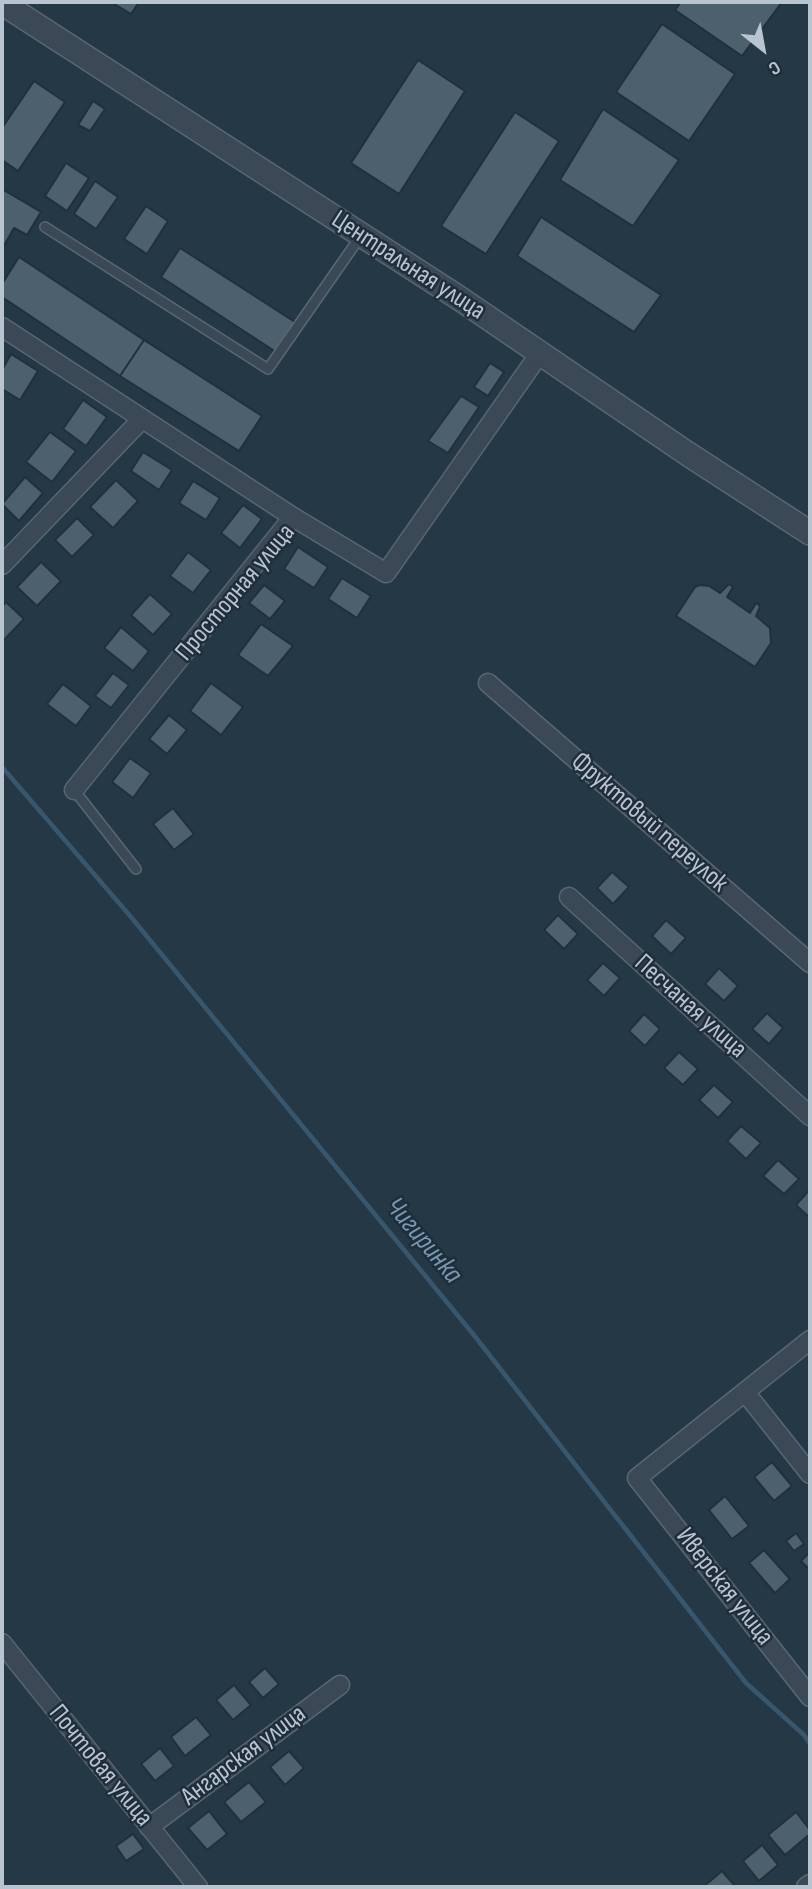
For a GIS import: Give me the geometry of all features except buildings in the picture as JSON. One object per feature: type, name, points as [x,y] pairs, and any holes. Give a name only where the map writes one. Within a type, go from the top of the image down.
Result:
[{"type":"street","name":"Центральная улица","points":[[2,3],[362,235],[810,533]]},
{"type":"street","points":[[3,331],[293,517]]},
{"type":"street","name":"Просторная улица","points":[[74,790],[293,517],[386,573],[540,353]]},
{"type":"street","points":[[2,565],[142,419]]},
{"type":"street","name":"Фруктовый переулок","points":[[488,683],[810,963]]},
{"type":"street","name":"Песчаная улица","points":[[569,897],[810,1116]]},
{"type":"street","points":[[810,1340],[744,1392],[810,1474]]},
{"type":"street","name":"Иверская улица","points":[[744,1392],[637,1478],[810,1697]]},
{"type":"street","name":"Почтовая улица","points":[[2,1643],[198,1887]]},
{"type":"street","name":"Ангарская улица","points":[[149,1827],[340,1685]]},
{"type":"lane","points":[[45,227],[268,369],[362,235]]},
{"type":"lane","points":[[74,790],[136,869]]},
{"type":"waterway","name":"Чигиринка","points":[[2,767],[131,917],[473,1334],[746,1683],[804,1735],[810,1744]]}]
